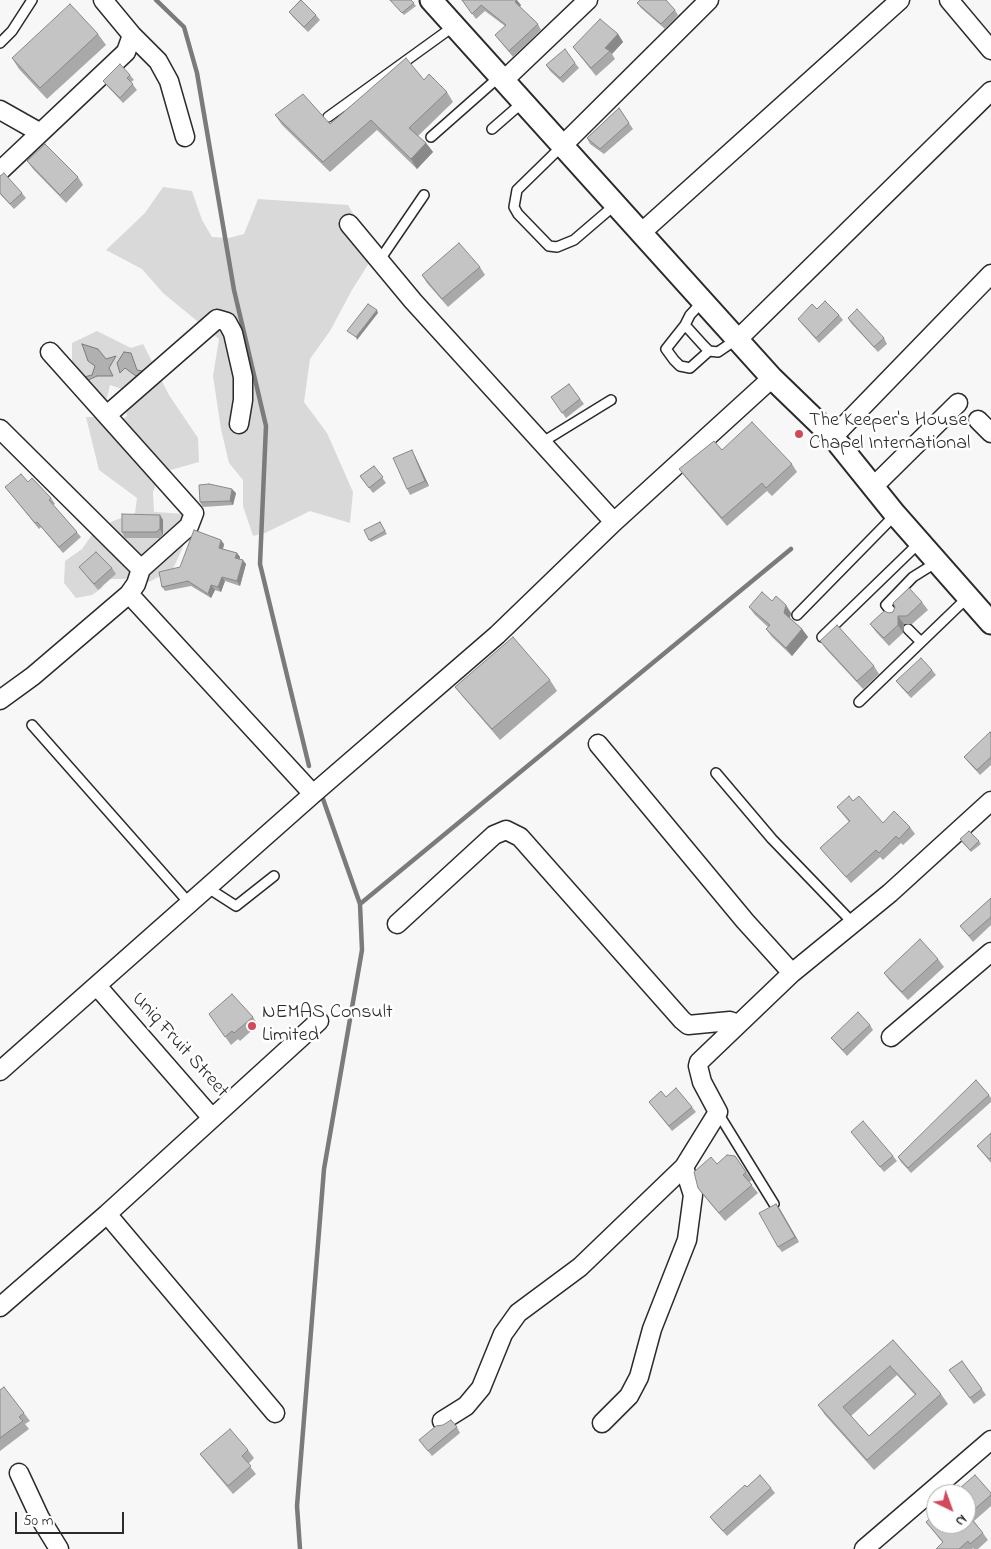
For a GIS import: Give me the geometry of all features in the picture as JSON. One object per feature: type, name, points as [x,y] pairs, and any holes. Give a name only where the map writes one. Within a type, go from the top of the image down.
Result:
[{"type":"street","points":[[103,0],[132,35],[158,61],[169,81],[185,137]]},
{"type":"street","points":[[501,79],[588,0]]},
{"type":"street","points":[[563,144],[709,0]]},
{"type":"street","points":[[642,232],[900,0]]},
{"type":"street","points":[[949,0],[991,50]]},
{"type":"street","points":[[444,9],[501,79],[563,144],[772,378],[833,437],[895,514],[991,623]]},
{"type":"street","points":[[0,171],[39,132],[126,52],[132,35]]},
{"type":"street","points":[[738,339],[991,91]]},
{"type":"street","points":[[0,110],[39,132]]},
{"type":"street","points":[[349,224],[379,261],[541,444],[614,522]]},
{"type":"street","points":[[833,437],[991,274]]},
{"type":"street","points":[[107,415],[217,319],[227,322],[234,333],[243,377],[243,400],[239,424]]},
{"type":"street","points":[[1,697],[33,676],[129,594],[136,584],[141,569],[189,526],[194,512],[50,352]]},
{"type":"street","points":[[1,1066],[97,986],[313,794],[497,635],[614,522],[772,378]]},
{"type":"street","points":[[874,486],[958,403]]},
{"type":"street","points":[[978,420],[991,433]]},
{"type":"street","points":[[0,429],[141,569]]},
{"type":"street","points":[[129,594],[313,794]]},
{"type":"street","points":[[598,744],[745,921],[792,973]]},
{"type":"street","points":[[442,1421],[466,1406],[481,1388],[503,1334],[518,1313],[580,1267],[684,1167],[718,1112],[702,1082],[698,1066],[699,1062],[792,973],[852,922],[890,893],[991,801]]},
{"type":"street","points":[[397,924],[494,835],[506,830],[520,837],[682,1020],[688,1025],[730,1021],[738,1024]]},
{"type":"street","points":[[891,1037],[991,952]]},
{"type":"street","name":"Uniq Fruit Street","points":[[97,986],[212,1118],[319,1021]]},
{"type":"street","points":[[0,1306],[107,1214],[212,1118]]},
{"type":"street","points":[[602,1423],[629,1396],[639,1378],[652,1329],[686,1240],[693,1195],[684,1167]]},
{"type":"street","points":[[107,1214],[275,1413]]},
{"type":"street","points":[[864,1549],[991,1440]]},
{"type":"street","points":[[19,1473],[40,1518],[59,1549]]},
{"type":"lane","points":[[0,42],[12,31],[32,0]]},
{"type":"lane","points":[[328,117],[444,9]]},
{"type":"lane","points":[[431,136],[501,79]]},
{"type":"lane","points":[[492,129],[523,102]]},
{"type":"lane","points":[[563,144],[516,190],[514,207],[518,214],[549,246],[557,247],[574,240],[616,204]]},
{"type":"lane","points":[[379,261],[424,194]]},
{"type":"lane","points":[[704,301],[690,315],[686,325],[666,348],[680,366],[690,368],[709,351]]},
{"type":"lane","points":[[686,325],[709,351],[718,352],[738,339]]},
{"type":"lane","points":[[541,444],[610,400]]},
{"type":"lane","points":[[797,614],[895,514]]},
{"type":"lane","points":[[822,637],[920,542]]},
{"type":"lane","points":[[894,615],[886,605],[913,577],[937,562]]},
{"type":"lane","points":[[859,702],[920,641],[968,597]]},
{"type":"lane","points":[[908,629],[920,641]]},
{"type":"lane","points":[[32,725],[190,904]]},
{"type":"lane","points":[[716,773],[772,839],[852,922]]},
{"type":"lane","points":[[208,888],[236,906],[274,876]]},
{"type":"lane","points":[[718,1112],[774,1204]]},
{"type":"shaded area","points":[[163,187],[192,191],[202,220],[212,237],[229,238],[244,234],[258,199],[348,205],[376,252],[352,290],[330,331],[310,359],[304,402],[327,433],[353,492],[350,523],[310,511],[265,533],[253,536],[243,506],[243,480],[229,463],[221,429],[213,376],[219,339],[163,293],[142,269],[106,250],[145,213]]},
{"type":"shaded area","points":[[97,331],[131,348],[143,344],[169,395],[198,438],[199,462],[167,471],[159,478],[153,492],[154,512],[186,514],[186,540],[173,569],[149,582],[138,574],[125,579],[106,579],[102,588],[92,595],[76,598],[64,583],[65,561],[82,549],[94,532],[113,521],[135,513],[137,498],[99,470],[86,417],[99,417],[117,424],[127,416],[122,389],[110,385],[105,408],[72,367],[72,343]]},
{"type":"shaded area","points":[[82,344],[98,349],[106,359],[116,356],[109,368],[113,376],[97,376],[84,382],[84,377],[92,375],[95,366],[88,361]]},
{"type":"shaded area","points":[[124,352],[131,353],[137,370],[142,371],[141,376],[136,376],[125,368],[120,373],[117,363]]},
{"type":"building","points":[[301,0],[316,15],[304,27],[289,12]]},
{"type":"building","points":[[390,0],[411,0],[414,3],[402,13]]},
{"type":"building","points":[[462,0],[517,0],[515,2],[538,24],[509,51],[495,35],[506,25],[481,5],[472,14]]},
{"type":"building","points":[[640,0],[666,0],[675,10],[661,24],[637,3]]},
{"type":"building","points":[[70,4],[98,34],[40,88],[12,58]]},
{"type":"building","points":[[600,19],[618,34],[605,48],[610,51],[591,68],[573,47]]},
{"type":"building","points":[[565,49],[575,63],[560,78],[546,65]]},
{"type":"building","points":[[406,58],[424,80],[429,74],[447,92],[409,128],[426,143],[411,159],[371,120],[323,162],[275,115],[303,94],[330,124]]},
{"type":"building","points":[[120,64],[130,75],[127,78],[133,84],[120,98],[103,81]]},
{"type":"building","points":[[619,108],[629,123],[600,149],[587,138]]},
{"type":"building","points":[[45,144],[78,177],[60,195],[27,161]]},
{"type":"building","points":[[4,173],[22,193],[10,204],[0,193],[0,176]]},
{"type":"building","points":[[459,243],[480,267],[442,299],[422,275]]},
{"type":"building","points":[[825,301],[839,315],[816,338],[798,319],[812,304],[817,309]]},
{"type":"building","points":[[368,304],[377,310],[356,337],[347,331]]},
{"type":"building","points":[[857,309],[884,338],[874,347],[848,318]]},
{"type":"building","points":[[569,384],[580,399],[562,413],[551,397]]},
{"type":"building","points":[[752,422],[792,464],[766,488],[762,483],[722,518],[679,469],[714,441],[722,450]]},
{"type":"building","points":[[412,450],[425,481],[407,489],[393,458]]},
{"type":"building","points":[[374,466],[383,477],[369,488],[360,476]]},
{"type":"building","points":[[21,474],[28,482],[32,478],[51,498],[49,500],[77,532],[59,547],[37,522],[35,523],[5,487]]},
{"type":"building","points":[[209,484],[232,489],[230,501],[200,502],[199,485]]},
{"type":"building","points":[[122,514],[160,515],[160,529],[156,532],[122,532]]},
{"type":"building","points":[[380,522],[385,531],[369,540],[364,530]]},
{"type":"building","points":[[194,530],[221,540],[219,548],[237,553],[235,558],[243,560],[237,581],[222,577],[218,587],[211,585],[208,594],[188,581],[162,587],[159,572],[180,567]]},
{"type":"building","points":[[96,552],[112,568],[94,584],[79,567]]},
{"type":"building","points":[[909,588],[922,602],[907,616],[898,616],[898,625],[884,638],[870,624],[884,611],[893,612],[895,607],[893,603]]},
{"type":"building","points":[[762,592],[772,601],[776,596],[786,605],[784,613],[802,629],[786,648],[766,629],[770,625],[749,607]]},
{"type":"building","points":[[837,625],[874,666],[857,681],[820,641]]},
{"type":"building","points":[[513,637],[550,680],[492,729],[455,687]]},
{"type":"building","points":[[921,658],[932,670],[908,693],[896,681]]},
{"type":"building","points":[[990,732],[991,757],[977,770],[964,757]]},
{"type":"building","points":[[849,796],[853,801],[859,796],[883,823],[894,811],[910,827],[899,839],[896,836],[879,853],[876,850],[846,877],[820,848],[850,821],[837,807]]},
{"type":"building","points":[[969,831],[979,841],[970,850],[960,839]]},
{"type":"building","points":[[991,898],[991,917],[969,936],[960,926]]},
{"type":"building","points":[[920,939],[938,959],[902,992],[884,973]]},
{"type":"building","points":[[232,994],[253,1017],[234,1033],[232,1031],[225,1037],[209,1014]]},
{"type":"building","points":[[858,1012],[870,1025],[843,1050],[831,1038]]},
{"type":"building","points":[[976,1080],[989,1095],[908,1168],[898,1157]]},
{"type":"building","points":[[676,1088],[692,1107],[669,1126],[649,1102],[661,1091],[666,1097]]},
{"type":"building","points":[[863,1121],[893,1156],[880,1167],[851,1132]]},
{"type":"building","points":[[991,1133],[991,1158],[989,1159],[977,1146]]},
{"type":"building","points":[[727,1155],[735,1156],[746,1172],[743,1175],[752,1185],[719,1213],[698,1188],[694,1172],[711,1157],[717,1164]]},
{"type":"building","points":[[776,1204],[795,1237],[778,1247],[759,1213]]},
{"type":"building","points":[[893,1340],[941,1394],[867,1460],[818,1405]],"holes":[[[890,1366],[916,1394],[869,1436],[843,1407]]]},
{"type":"building","points":[[962,1361],[982,1389],[970,1398],[949,1370]]},
{"type":"building","points":[[4,1387],[24,1413],[19,1417],[23,1421],[0,1438],[0,1390]]},
{"type":"building","points":[[451,1420],[457,1427],[428,1451],[419,1440],[436,1426],[443,1425]]},
{"type":"building","points":[[230,1429],[248,1450],[242,1456],[251,1466],[228,1486],[200,1454]]},
{"type":"building","points":[[760,1475],[771,1488],[723,1531],[710,1517],[745,1485],[747,1487]]},
{"type":"building","points":[[975,1475],[991,1495],[976,1508],[976,1484],[965,1484]]},
{"type":"building","points":[[976,1525],[983,1533],[970,1544],[968,1541],[959,1549],[936,1549],[943,1542],[936,1534],[976,1534]]},
{"type":"waterway","points":[[156,0],[184,27],[197,73],[234,290],[266,426],[260,564],[309,766]]},
{"type":"waterway","points":[[360,904],[791,549]]},
{"type":"waterway","points":[[300,1549],[297,1506],[324,1169],[362,950],[360,904],[323,799]]},
{"type":"place","name":"The Keeper's House Chapel International","points":[[799,434]]},
{"type":"place","name":"NEMAS Consult Limited","points":[[252,1026]]}]
